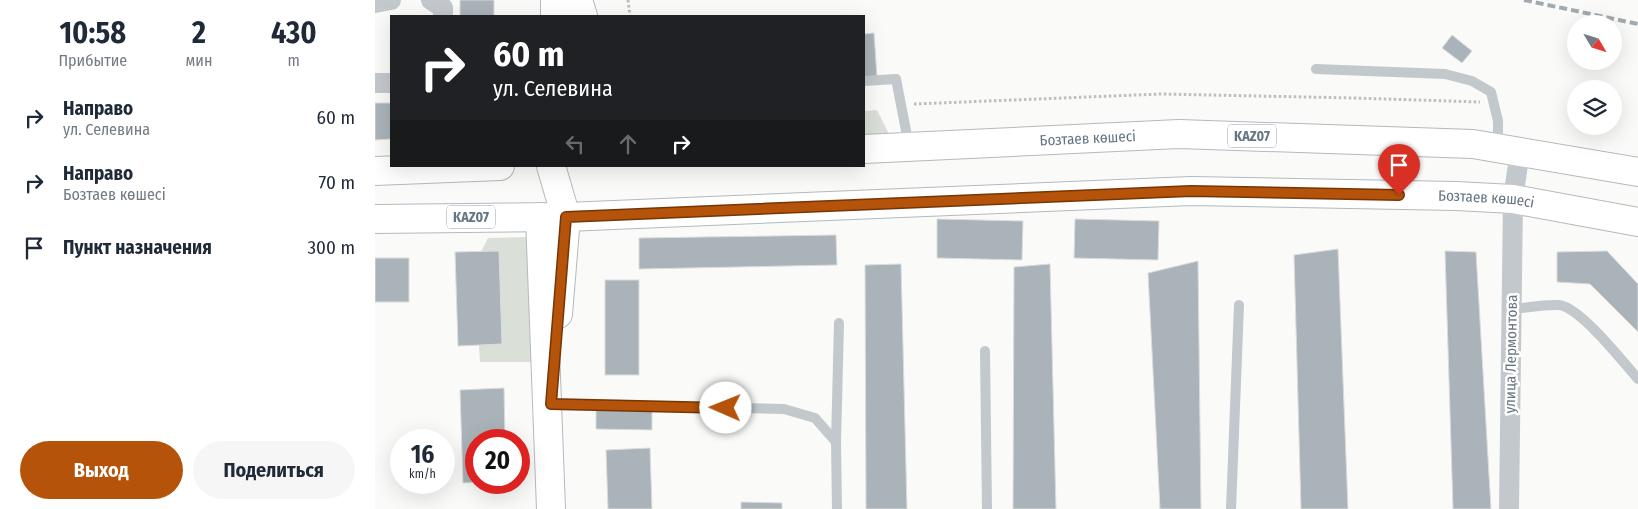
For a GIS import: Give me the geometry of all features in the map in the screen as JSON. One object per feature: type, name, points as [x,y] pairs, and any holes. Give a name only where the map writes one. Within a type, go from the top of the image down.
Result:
[{"type":"main road","points":[[555,0],[555,15]]},
{"type":"main road","points":[[578,0],[583,15]]},
{"type":"main road","name":"Бозтаев көшесі","points":[[865,149],[1179,134],[1473,144],[1638,172]]},
{"type":"main road","points":[[375,171],[475,167]]},
{"type":"main road","points":[[547,432],[551,404],[553,217],[551,167]]},
{"type":"main road","name":"Бозтаев көшесі","points":[[375,218],[553,217],[1191,191],[1456,196],[1513,199],[1638,222]]},
{"type":"main road","points":[[551,509],[547,432],[553,217]]},
{"type":"street","points":[[375,3],[391,0]]},
{"type":"street","points":[[431,0],[443,8],[443,15]]},
{"type":"street","points":[[375,83],[390,83]]},
{"type":"street","name":"улица Лермонтова","points":[[1509,150],[1513,199],[1509,509]]},
{"type":"lane","points":[[1316,69],[1445,74],[1471,81],[1491,92],[1509,150]]},
{"type":"lane","points":[[865,81],[896,79],[909,147]]},
{"type":"lane","points":[[1231,509],[1239,305]]},
{"type":"lane","points":[[1512,309],[1559,305],[1569,308],[1583,319],[1638,379]]},
{"type":"lane","points":[[837,509],[836,442],[839,322]]},
{"type":"lane","points":[[985,352],[987,509]]},
{"type":"lane","points":[[551,404],[784,409],[815,418],[836,442]]},
{"type":"path","points":[[628,0],[630,15]]},
{"type":"path","points":[[901,105],[1161,94],[1493,103]]},
{"type":"shaded area","points":[[877,110],[889,134],[865,137],[865,111]]},
{"type":"shaded area","points":[[533,237],[533,362],[480,362],[479,345],[502,344],[499,251],[481,252],[488,238]]},
{"type":"building","points":[[460,0],[494,0],[494,15],[460,15]]},
{"type":"building","points":[[874,33],[877,77],[865,78],[865,34]]},
{"type":"building","points":[[1452,35],[1472,51],[1462,63],[1442,48]]},
{"type":"building","points":[[375,103],[390,103],[390,139],[375,140]]},
{"type":"building","points":[[937,219],[1023,221],[1022,260],[937,258]]},
{"type":"building","points":[[1075,219],[1159,221],[1158,260],[1074,258]]},
{"type":"building","points":[[836,235],[837,265],[639,269],[639,238]]},
{"type":"building","points":[[1338,249],[1348,509],[1301,509],[1294,255]]},
{"type":"building","points":[[499,251],[502,344],[458,346],[455,252]]},
{"type":"building","points":[[1445,251],[1476,252],[1491,509],[1453,509]]},
{"type":"building","points":[[1607,251],[1638,284],[1638,332],[1590,284],[1557,282],[1557,252]]},
{"type":"building","points":[[375,258],[409,258],[409,302],[375,302]]},
{"type":"building","points":[[1198,261],[1201,509],[1160,509],[1148,273]]},
{"type":"building","points":[[901,264],[907,509],[866,509],[865,265]]},
{"type":"building","points":[[1050,264],[1056,509],[1013,509],[1014,267]]},
{"type":"building","points":[[605,280],[639,280],[639,375],[605,375]]},
{"type":"building","points":[[504,388],[505,429],[465,429],[465,483],[463,483],[460,390]]},
{"type":"building","points":[[596,409],[652,409],[652,430],[596,429]]},
{"type":"building","points":[[650,448],[652,509],[608,509],[606,450]]},
{"type":"building","points":[[741,502],[782,503],[782,509],[741,509]]},
{"type":"railway","points":[[1524,0],[1638,24]]},
{"type":"route","points":[[726,408],[551,404],[566,217],[1191,191],[1399,195]]}]
